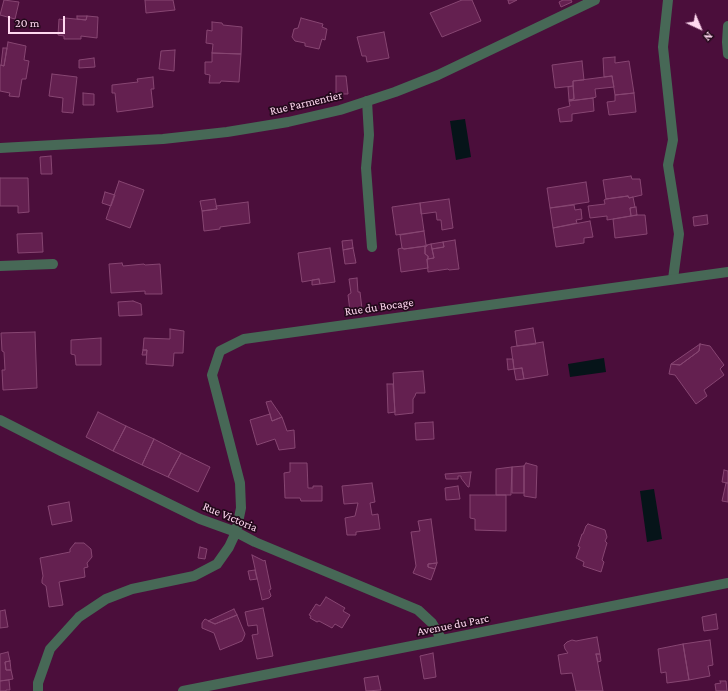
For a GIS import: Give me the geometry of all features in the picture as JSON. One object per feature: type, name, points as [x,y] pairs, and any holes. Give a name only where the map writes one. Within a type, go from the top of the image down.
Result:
[{"type":"street","name":"Rue Parmentier","points":[[0,148],[163,139],[227,132],[288,122],[340,110],[395,92],[438,75],[595,0]]},
{"type":"street","points":[[668,0],[663,47],[673,140],[668,164],[679,234],[673,279]]},
{"type":"street","points":[[728,26],[726,42],[728,54]]},
{"type":"street","points":[[367,101],[369,135],[366,168],[372,247]]},
{"type":"street","points":[[0,266],[53,264]]},
{"type":"street","name":"Rue du Bocage","points":[[38,691],[38,683],[50,649],[79,617],[106,599],[132,589],[194,576],[217,564],[229,547],[236,532],[241,508],[240,483],[212,375],[220,351],[244,339],[728,272]]},
{"type":"street","name":"Rue Victoria","points":[[0,420],[200,519],[236,532],[255,542],[418,610],[432,623],[442,640]]},
{"type":"street","name":"Avenue du Parc","points":[[183,691],[728,583]]},
{"type":"shaded area","points":[[465,119],[471,157],[456,160],[450,121]]},
{"type":"shaded area","points":[[604,358],[606,372],[570,377],[568,364]]},
{"type":"shaded area","points":[[654,489],[662,539],[647,542],[640,491]]},
{"type":"building","points":[[4,0],[19,2],[15,19],[0,15]]},
{"type":"building","points":[[145,0],[173,0],[175,10],[146,13]]},
{"type":"building","points":[[462,0],[472,0],[481,21],[442,37],[430,13]]},
{"type":"building","points":[[508,0],[517,0],[509,4]]},
{"type":"building","points":[[563,0],[571,0],[572,2],[561,7],[559,2]]},
{"type":"building","points":[[77,16],[87,16],[86,20],[77,19]]},
{"type":"building","points":[[87,16],[98,17],[97,38],[81,36],[81,39],[64,39],[64,36],[58,35],[59,19],[64,20],[65,18],[86,20]]},
{"type":"building","points":[[301,18],[323,24],[322,27],[327,29],[325,40],[322,39],[319,49],[305,46],[305,43],[295,41],[292,37],[294,29],[298,28]]},
{"type":"building","points":[[212,22],[242,27],[241,54],[212,53],[213,44],[206,43],[207,30],[212,31]]},
{"type":"building","points":[[384,32],[389,58],[367,62],[366,56],[362,56],[357,37]]},
{"type":"building","points":[[8,42],[26,46],[24,60],[29,61],[26,79],[22,79],[19,97],[9,96],[10,93],[0,91],[0,65],[4,66]]},
{"type":"building","points":[[3,48],[7,48],[4,66],[1,65]]},
{"type":"building","points":[[175,50],[174,71],[159,69],[161,51]]},
{"type":"building","points":[[212,53],[241,54],[239,82],[221,81],[220,83],[209,83],[210,75],[205,74],[205,62],[212,62]]},
{"type":"building","points":[[615,57],[615,63],[629,61],[634,93],[615,95],[612,76],[604,77],[603,58]]},
{"type":"building","points":[[94,58],[95,67],[79,68],[79,60]]},
{"type":"building","points":[[582,61],[584,80],[573,81],[573,86],[555,88],[552,65]]},
{"type":"building","points":[[52,74],[77,77],[73,113],[62,112],[63,98],[49,96]]},
{"type":"building","points":[[336,76],[346,76],[348,94],[336,94]]},
{"type":"building","points":[[612,76],[614,87],[595,89],[596,97],[593,98],[569,101],[574,99],[573,81]]},
{"type":"building","points":[[153,77],[154,89],[151,89],[153,107],[117,112],[115,93],[112,93],[112,85],[138,82],[137,79]]},
{"type":"building","points":[[573,86],[574,99],[569,100],[568,87]]},
{"type":"building","points":[[83,93],[94,94],[94,105],[83,105]]},
{"type":"building","points":[[634,93],[636,112],[609,115],[607,102],[615,101],[615,95]]},
{"type":"building","points":[[593,98],[594,111],[572,114],[572,121],[560,122],[558,109],[570,106],[569,101]]},
{"type":"building","points":[[51,156],[52,174],[41,174],[40,157]]},
{"type":"building","points":[[631,176],[632,179],[640,179],[642,195],[629,198],[628,196],[606,199],[603,180]]},
{"type":"building","points":[[0,178],[28,178],[29,212],[18,213],[18,206],[0,206]]},
{"type":"building","points":[[119,181],[144,190],[130,228],[106,219]]},
{"type":"building","points":[[586,182],[589,202],[550,208],[547,188]]},
{"type":"building","points":[[105,192],[115,195],[111,206],[102,203]]},
{"type":"building","points":[[628,196],[629,198],[633,197],[635,207],[630,208],[631,216],[607,220],[607,216],[590,218],[588,206],[605,204],[604,200],[606,199]]},
{"type":"building","points":[[215,199],[217,209],[202,211],[200,201]]},
{"type":"building","points":[[449,199],[453,228],[442,230],[441,220],[437,220],[436,212],[421,214],[420,203]]},
{"type":"building","points":[[248,202],[250,223],[204,231],[202,211],[217,209],[216,206]]},
{"type":"building","points":[[420,203],[424,231],[396,235],[392,207]]},
{"type":"building","points":[[574,205],[575,210],[581,209],[582,219],[576,220],[577,223],[553,228],[550,208]]},
{"type":"building","points":[[636,207],[637,215],[631,216],[630,208]]},
{"type":"building","points":[[645,215],[647,234],[615,238],[613,219]]},
{"type":"building","points":[[707,215],[708,224],[694,226],[693,217]]},
{"type":"building","points":[[590,221],[593,237],[584,238],[584,243],[556,247],[553,228]]},
{"type":"building","points":[[424,231],[427,246],[402,248],[400,235]]},
{"type":"building","points":[[42,233],[43,252],[18,253],[17,234]]},
{"type":"building","points":[[352,240],[353,248],[343,250],[342,241]]},
{"type":"building","points":[[455,240],[459,269],[428,272],[427,259],[434,258],[432,249],[444,247],[443,242]]},
{"type":"building","points":[[443,242],[444,247],[432,249],[431,244]]},
{"type":"building","points":[[431,244],[434,258],[428,259],[428,256],[425,254],[425,246]]},
{"type":"building","points":[[425,246],[425,254],[428,256],[428,268],[401,272],[398,249]]},
{"type":"building","points":[[330,248],[335,282],[320,284],[319,279],[302,282],[298,253]]},
{"type":"building","points":[[353,248],[356,263],[345,264],[343,250]]},
{"type":"building","points":[[122,263],[123,266],[160,264],[162,294],[145,294],[145,291],[111,293],[109,264]]},
{"type":"building","points":[[357,278],[358,292],[360,292],[362,309],[350,311],[348,295],[351,293],[349,279]]},
{"type":"building","points":[[319,279],[320,284],[312,285],[312,280]]},
{"type":"building","points":[[133,301],[141,304],[142,315],[119,316],[118,302]]},
{"type":"building","points":[[533,328],[536,344],[517,346],[515,331]]},
{"type":"building","points":[[170,329],[184,331],[183,353],[174,353],[173,366],[146,364],[147,350],[143,350],[144,338],[170,339]]},
{"type":"building","points":[[35,332],[37,388],[3,390],[2,370],[5,370],[1,333]]},
{"type":"building","points":[[101,338],[101,365],[76,365],[75,355],[71,354],[71,340]]},
{"type":"building","points":[[543,342],[548,375],[524,379],[522,368],[514,369],[511,347]]},
{"type":"building","points":[[700,344],[710,346],[724,365],[720,369],[724,375],[704,390],[707,396],[696,404],[675,375],[669,374],[671,364],[680,365],[699,351]]},
{"type":"building","points":[[700,344],[699,351],[680,365],[671,364]]},
{"type":"building","points":[[143,350],[147,350],[146,355],[142,355]]},
{"type":"building","points":[[507,359],[513,359],[514,369],[508,370]]},
{"type":"building","points":[[522,368],[524,379],[516,380],[514,369]]},
{"type":"building","points":[[423,371],[425,393],[416,393],[413,399],[413,413],[395,415],[393,373]]},
{"type":"building","points":[[387,384],[393,384],[395,412],[388,413]]},
{"type":"building","points":[[271,401],[282,417],[272,421],[266,402]]},
{"type":"building","points":[[98,412],[126,426],[113,451],[86,437]]},
{"type":"building","points":[[270,414],[272,421],[282,417],[287,431],[294,430],[295,448],[279,450],[275,439],[257,445],[250,420]]},
{"type":"building","points":[[433,422],[434,439],[416,440],[415,423]]},
{"type":"building","points":[[126,426],[154,439],[142,465],[113,451]]},
{"type":"building","points":[[154,439],[181,453],[168,477],[142,465]]},
{"type":"building","points":[[181,453],[210,467],[198,492],[168,477]]},
{"type":"building","points":[[290,463],[307,463],[308,488],[313,488],[313,486],[322,486],[322,501],[301,501],[300,498],[285,498],[284,473],[290,472]]},
{"type":"building","points":[[526,463],[537,466],[536,498],[524,496],[524,466]]},
{"type":"building","points":[[524,466],[524,493],[512,493],[512,467]]},
{"type":"building","points":[[512,467],[511,495],[496,495],[496,469]]},
{"type":"building","points":[[724,470],[728,471],[728,483],[722,482]]},
{"type":"building","points":[[471,472],[469,487],[461,476],[458,476],[458,479],[446,479],[445,474]]},
{"type":"building","points":[[372,483],[375,502],[370,503],[372,515],[378,514],[380,529],[356,532],[356,535],[347,535],[345,518],[355,516],[358,503],[344,504],[342,486]]},
{"type":"building","points":[[726,483],[728,483],[728,502],[722,501]]},
{"type":"building","points":[[458,486],[460,499],[446,500],[445,488]]},
{"type":"building","points":[[470,495],[506,495],[506,531],[475,530],[475,519],[470,518]]},
{"type":"building","points":[[69,502],[72,521],[52,525],[48,506]]},
{"type":"building","points":[[431,519],[437,563],[428,564],[428,567],[435,569],[431,580],[413,573],[416,566],[411,532],[420,531],[418,521]]},
{"type":"building","points":[[588,524],[605,530],[607,537],[605,541],[607,543],[602,560],[604,562],[601,572],[583,566],[584,562],[576,558],[580,547],[578,546],[582,534]]},
{"type":"building","points":[[75,543],[84,543],[91,549],[92,557],[87,563],[88,567],[84,568],[85,577],[59,582],[63,605],[49,607],[46,586],[42,583],[43,576],[40,558],[70,552],[70,549]]},
{"type":"building","points":[[200,547],[207,549],[205,559],[198,558]]},
{"type":"building","points":[[252,555],[264,561],[265,560],[271,589],[269,590],[271,596],[269,598],[262,600]]},
{"type":"building","points":[[437,563],[435,569],[428,567],[428,564]]},
{"type":"building","points":[[255,570],[257,579],[250,580],[248,571]]},
{"type":"building","points":[[326,597],[345,608],[343,611],[350,615],[342,628],[335,624],[332,628],[310,618],[311,616],[309,615],[316,604],[320,606]]},
{"type":"building","points":[[263,608],[273,656],[257,659],[252,635],[258,634],[257,625],[248,626],[245,612]]},
{"type":"building","points":[[234,609],[237,615],[215,624],[208,621]]},
{"type":"building","points":[[5,610],[8,627],[0,628],[0,611]]},
{"type":"building","points":[[716,614],[718,629],[704,631],[702,617]]},
{"type":"building","points":[[237,615],[245,634],[244,637],[242,641],[220,650],[214,633],[202,628],[202,623],[205,619],[215,624]]},
{"type":"building","points":[[597,637],[600,654],[596,654],[603,691],[576,691],[572,673],[561,674],[558,655],[568,653],[564,645],[567,642]]},
{"type":"building","points":[[710,640],[713,665],[708,666],[710,676],[689,680],[683,644]]},
{"type":"building","points":[[683,644],[689,680],[667,683],[666,672],[661,673],[658,649]]},
{"type":"building","points":[[8,652],[10,661],[5,662],[6,670],[11,670],[13,679],[0,681],[0,654]]},
{"type":"building","points":[[433,653],[436,677],[424,679],[420,656]]},
{"type":"building","points":[[596,654],[600,654],[601,661],[598,662]]},
{"type":"building","points":[[10,661],[11,670],[6,670],[5,662]]},
{"type":"building","points":[[378,676],[381,690],[366,691],[364,678]]},
{"type":"building","points":[[9,680],[10,690],[0,691],[0,681]]},
{"type":"building","points":[[720,681],[726,681],[727,691],[716,691],[715,684],[721,683]]}]
